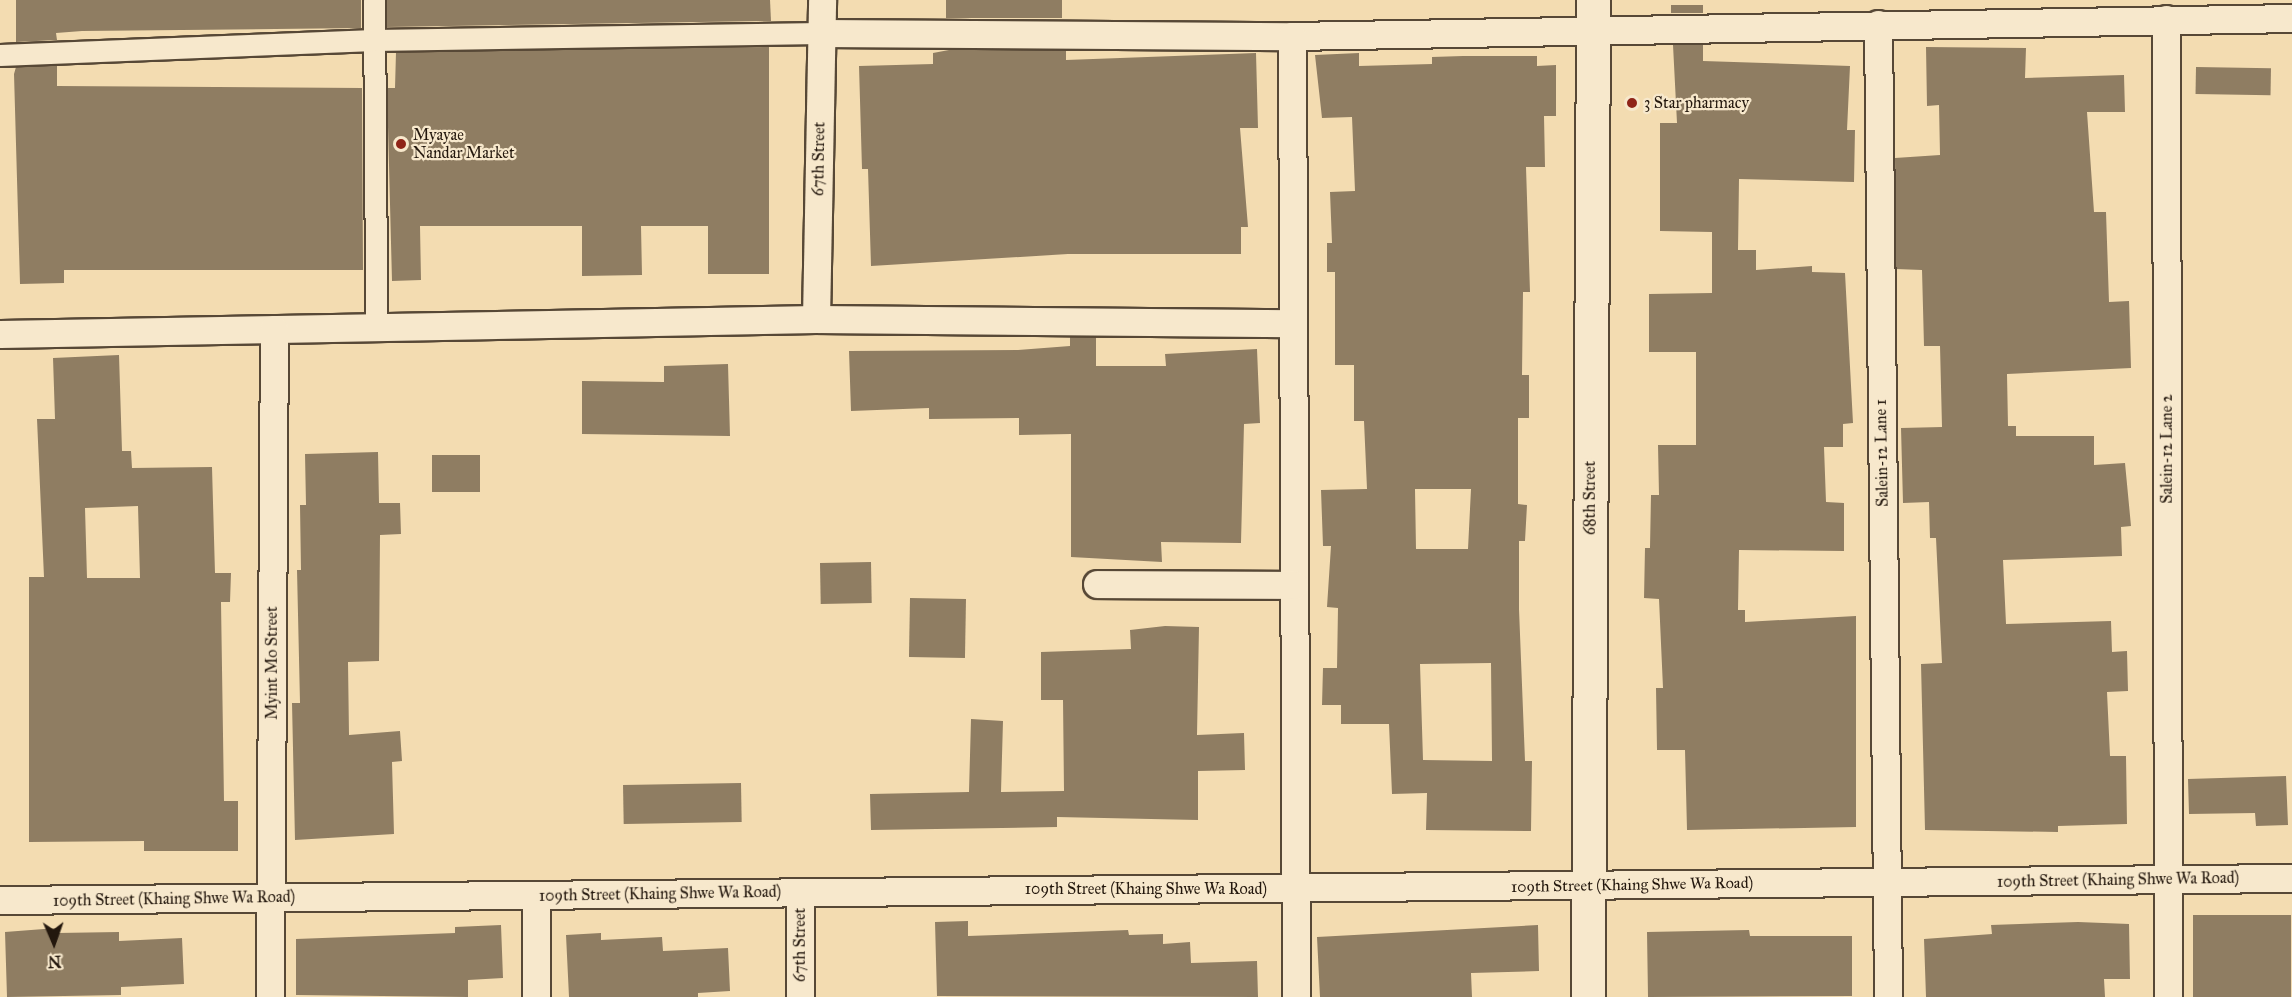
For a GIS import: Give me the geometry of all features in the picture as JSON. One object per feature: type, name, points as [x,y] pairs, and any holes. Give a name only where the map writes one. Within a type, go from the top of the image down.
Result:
[{"type":"main road","name":"68th Street","points":[[1588,997],[1593,15]]},
{"type":"street","points":[[374,0],[376,327]]},
{"type":"street","name":"67th Street","points":[[816,319],[822,0]]},
{"type":"street","points":[[0,55],[374,40],[821,33],[1292,36],[1593,15],[1878,24],[2042,10],[2166,19],[2292,18]]},
{"type":"street","name":"Salein-12 Lane 2","points":[[2166,19],[2168,997]]},
{"type":"street","name":"Salein-12 Lane 1","points":[[1878,24],[1888,997]]},
{"type":"street","points":[[1292,36],[1296,997]]},
{"type":"street","points":[[0,334],[816,319],[1293,323]]},
{"type":"street","name":"Myint Mo Street","points":[[270,997],[274,329]]},
{"type":"street","points":[[1097,584],[1294,585]]},
{"type":"street","name":"109th Street (Khaing Shwe Wa Road)","points":[[0,900],[2292,878]]},
{"type":"street","name":"67th Street","points":[[800,892],[801,997]]},
{"type":"street","points":[[536,895],[536,997]]},
{"type":"building","points":[[16,0],[361,0],[361,28],[82,31],[56,33],[57,40],[16,42]]},
{"type":"building","points":[[387,0],[770,0],[771,21],[387,27]]},
{"type":"building","points":[[946,0],[1062,0],[1062,18],[946,18]]},
{"type":"building","points":[[1671,5],[1703,5],[1703,13],[1671,13]]},
{"type":"building","points":[[1703,44],[1703,61],[1850,66],[1847,130],[1855,130],[1854,182],[1739,179],[1738,250],[1756,250],[1756,270],[1812,266],[1812,272],[1845,273],[1853,423],[1843,424],[1843,447],[1824,447],[1826,502],[1844,503],[1844,551],[1739,550],[1738,610],[1745,610],[1745,622],[1856,616],[1856,827],[1687,830],[1685,750],[1657,750],[1656,688],[1663,688],[1659,599],[1644,598],[1645,548],[1650,548],[1651,495],[1659,495],[1658,445],[1696,445],[1696,352],[1649,352],[1649,294],[1712,293],[1712,232],[1660,231],[1660,123],[1677,123],[1673,45]]},
{"type":"building","points":[[769,47],[769,274],[708,274],[708,226],[641,226],[642,275],[582,276],[582,226],[420,226],[421,280],[392,281],[387,88],[395,88],[396,52]]},
{"type":"building","points":[[1926,47],[2026,48],[2025,78],[2124,75],[2125,112],[2087,112],[2094,212],[2106,212],[2109,302],[2129,301],[2131,368],[2007,374],[2008,426],[2016,426],[2016,436],[2094,436],[2094,465],[2125,463],[2131,526],[2121,527],[2122,556],[2003,560],[2006,624],[2111,621],[2112,652],[2127,651],[2128,691],[2107,692],[2110,756],[2126,756],[2127,824],[2058,826],[2058,832],[1925,830],[1921,664],[1942,663],[1936,538],[1930,538],[1929,502],[1903,503],[1901,428],[1942,427],[1940,346],[1924,346],[1922,270],[1896,269],[1895,158],[1940,155],[1939,105],[1927,106]]},
{"type":"building","points":[[949,50],[1066,50],[1066,60],[1256,53],[1258,128],[1240,128],[1248,227],[1241,227],[1241,254],[1068,254],[871,266],[868,169],[862,169],[859,66],[933,64],[933,53]]},
{"type":"building","points":[[1359,53],[1359,66],[1432,64],[1432,57],[1463,56],[1537,56],[1537,66],[1556,65],[1556,116],[1544,116],[1545,167],[1526,167],[1530,292],[1523,292],[1522,375],[1529,375],[1529,418],[1518,418],[1518,504],[1527,505],[1525,541],[1519,541],[1519,609],[1525,761],[1532,761],[1531,831],[1426,830],[1427,793],[1392,794],[1389,724],[1341,724],[1341,705],[1322,705],[1323,668],[1337,668],[1338,608],[1327,607],[1331,546],[1323,546],[1321,490],[1367,489],[1364,421],[1354,421],[1354,365],[1335,365],[1335,272],[1327,272],[1327,243],[1332,243],[1330,192],[1355,191],[1352,117],[1322,118],[1315,55]],"holes":[[[1415,489],[1471,489],[1468,549],[1416,549]],[[1491,663],[1492,761],[1423,760],[1420,664]]]},
{"type":"building","points":[[57,65],[57,86],[362,88],[363,270],[64,270],[64,283],[20,284],[14,74],[16,67]]},
{"type":"building","points":[[2196,67],[2271,68],[2271,95],[2196,94]]},
{"type":"building","points":[[1070,337],[1096,337],[1096,366],[1166,366],[1165,354],[1257,349],[1260,423],[1244,424],[1241,543],[1161,542],[1162,562],[1071,557],[1071,434],[1019,435],[1019,418],[929,419],[929,408],[851,411],[849,351],[1018,350],[1070,346]]},
{"type":"building","points":[[119,355],[122,451],[131,451],[132,468],[212,467],[215,573],[231,573],[230,602],[221,602],[224,801],[238,801],[238,851],[144,851],[144,841],[29,842],[29,577],[44,577],[37,419],[55,419],[53,358]],"holes":[[[138,506],[140,578],[87,578],[85,508]]]},
{"type":"building","points":[[728,364],[730,436],[582,434],[582,381],[664,382],[664,366]]},
{"type":"building","points":[[378,452],[379,503],[400,503],[401,534],[380,535],[379,661],[348,662],[349,735],[400,731],[402,761],[392,762],[394,834],[295,840],[292,703],[300,703],[297,570],[301,570],[300,505],[306,505],[305,454]]},
{"type":"building","points":[[432,455],[480,455],[480,492],[432,492]]},
{"type":"building","points":[[871,562],[872,603],[821,604],[820,563]]},
{"type":"building","points":[[910,598],[966,599],[965,658],[909,657]]},
{"type":"building","points":[[1165,626],[1199,627],[1197,735],[1244,733],[1245,770],[1198,771],[1198,820],[1057,817],[1057,827],[871,830],[870,794],[969,792],[971,719],[1003,721],[1001,792],[1064,791],[1063,700],[1041,700],[1041,652],[1131,649],[1130,630]]},
{"type":"building","points":[[2286,776],[2288,825],[2256,826],[2255,813],[2189,814],[2188,779]]},
{"type":"building","points":[[741,783],[742,822],[624,824],[623,785]]},
{"type":"building","points":[[2193,915],[2291,915],[2291,997],[2193,997]]},
{"type":"building","points":[[968,921],[968,936],[1128,930],[1129,935],[1163,934],[1163,944],[1190,942],[1191,963],[1257,961],[1258,997],[937,996],[935,922]]},
{"type":"building","points":[[2078,922],[2129,924],[2130,979],[2104,979],[2105,997],[1926,997],[1924,939],[1992,934],[1991,925]]},
{"type":"building","points":[[501,925],[503,978],[468,980],[468,997],[296,995],[296,939],[455,933],[455,927]]},
{"type":"building","points":[[1538,925],[1539,971],[1471,973],[1472,997],[1320,997],[1317,937]]},
{"type":"building","points":[[57,928],[57,933],[119,932],[119,941],[182,938],[184,984],[121,987],[121,995],[7,997],[5,932]]},
{"type":"building","points":[[1749,930],[1750,936],[1852,936],[1852,996],[1648,997],[1647,932]]},
{"type":"building","points":[[601,933],[601,940],[662,937],[663,951],[728,948],[730,991],[698,993],[698,997],[569,997],[566,935]]},
{"type":"place","name":"3 Star pharmacy","points":[[1632,103]]},
{"type":"place","name":"Myayae Nandar Market","points":[[401,144]]}]
